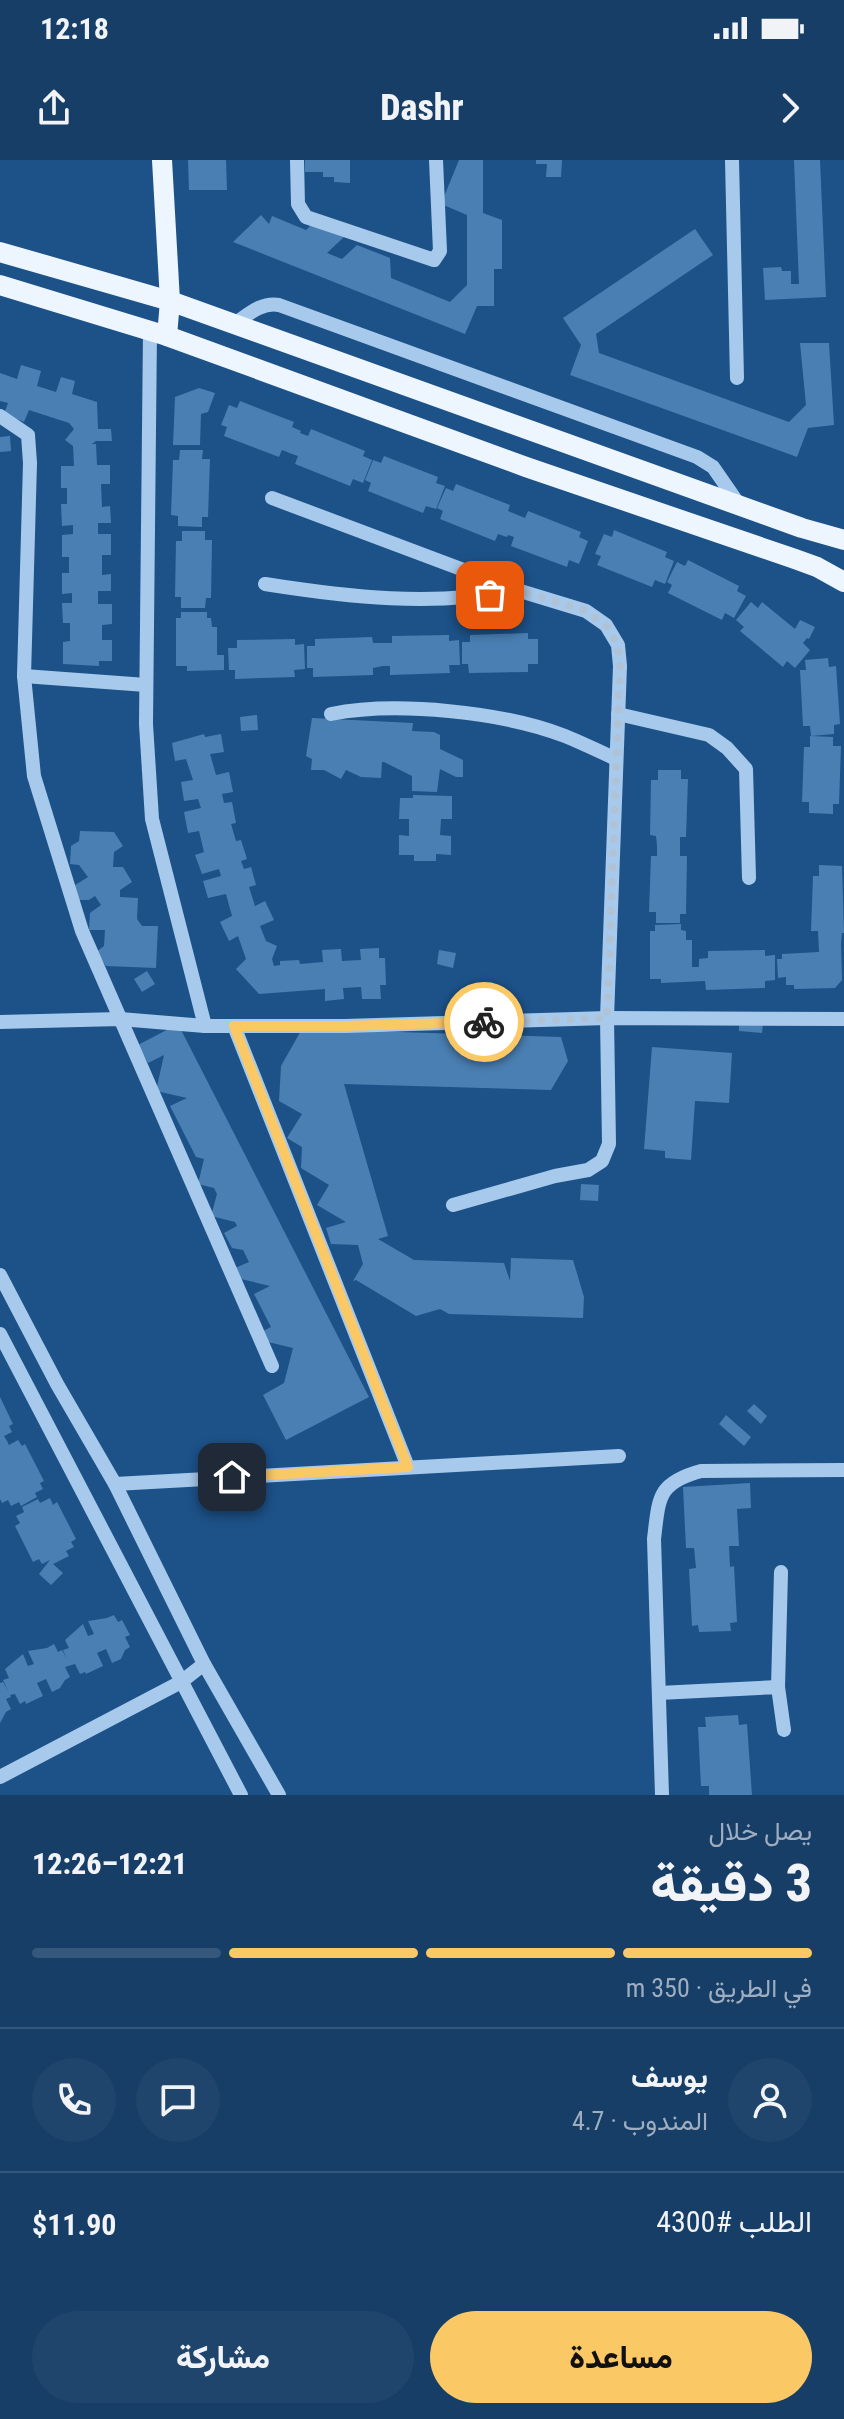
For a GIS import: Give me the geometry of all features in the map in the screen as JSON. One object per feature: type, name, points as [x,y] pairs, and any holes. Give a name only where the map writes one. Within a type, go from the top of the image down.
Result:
[{"type":"main road","points":[[159,334],[170,301],[162,160]]},
{"type":"main road","points":[[0,252],[170,301],[844,540]]},
{"type":"main road","points":[[0,285],[159,334],[526,467],[795,559],[844,582]]},
{"type":"street","points":[[297,160],[298,204],[306,217],[434,260],[440,251],[436,160]]},
{"type":"street","points":[[732,160],[737,378]]},
{"type":"street","points":[[234,324],[268,303],[294,310],[697,457],[713,467],[741,506]]},
{"type":"street","points":[[159,334],[146,685],[152,819],[205,1026]]},
{"type":"street","points":[[0,416],[28,435],[30,479],[24,676],[34,776],[82,931],[272,1366]]},
{"type":"street","points":[[272,498],[517,590],[586,611],[606,625],[618,645],[620,666],[607,1018],[609,1144],[602,1161],[588,1170],[555,1176],[453,1205]]},
{"type":"street","points":[[265,584],[326,594],[414,599],[490,595],[517,590]]},
{"type":"street","points":[[24,676],[146,685]]},
{"type":"street","points":[[331,714],[425,708],[508,720],[563,735],[616,759]]},
{"type":"street","points":[[618,714],[709,735],[727,748],[746,769],[749,878]]},
{"type":"street","points":[[0,1022],[120,1019],[205,1026],[345,1026],[607,1018],[844,1019]]},
{"type":"street","points":[[234,1026],[408,1467]]},
{"type":"street","points":[[0,1275],[57,1384],[115,1484],[204,1664],[279,1795]]},
{"type":"street","points":[[0,1334],[241,1795]]},
{"type":"street","points":[[115,1484],[619,1456]]},
{"type":"street","points":[[662,1795],[654,1539],[663,1492],[678,1477],[701,1471],[844,1470]]},
{"type":"street","points":[[781,1572],[778,1687],[784,1730]]},
{"type":"street","points":[[0,1777],[181,1682],[204,1664]]},
{"type":"street","points":[[659,1693],[778,1687]]},
{"type":"building","points":[[188,160],[226,160],[227,190],[189,190]]},
{"type":"building","points":[[305,160],[350,160],[350,183],[334,182],[334,177],[323,177],[323,172],[305,172]]},
{"type":"building","points":[[459,160],[483,160],[483,213],[502,220],[502,269],[494,269],[494,306],[477,306],[465,334],[233,242],[261,215],[269,224],[272,216],[306,230],[313,223],[345,236],[327,253],[342,259],[357,245],[390,258],[391,278],[450,302],[467,285],[467,215],[441,204]]},
{"type":"building","points":[[536,160],[562,160],[561,177],[546,177],[547,164],[536,164]]},
{"type":"building","points":[[794,160],[820,160],[826,297],[765,300],[763,268],[781,267],[782,271],[791,271],[791,284],[799,284]]},
{"type":"building","points":[[695,229],[713,255],[596,334],[599,353],[789,422],[806,405],[800,343],[829,343],[834,425],[808,428],[797,457],[570,375],[581,345],[563,318]]},
{"type":"building","points":[[21,365],[41,371],[37,386],[56,392],[61,377],[75,381],[72,394],[97,402],[98,429],[111,429],[112,441],[92,444],[96,444],[97,465],[110,465],[110,484],[101,484],[102,507],[110,506],[111,523],[98,523],[98,534],[111,534],[111,555],[102,555],[102,575],[111,574],[111,591],[98,591],[98,604],[112,604],[112,624],[102,625],[102,640],[112,640],[112,661],[99,661],[99,666],[63,664],[63,642],[70,641],[70,623],[63,623],[62,603],[72,603],[72,593],[62,594],[62,573],[69,573],[69,557],[62,557],[62,535],[73,534],[73,525],[62,526],[61,504],[67,504],[67,488],[61,488],[61,466],[74,466],[73,446],[65,440],[74,429],[69,423],[29,410],[24,422],[4,414],[8,403],[0,401],[0,373],[17,379]]},
{"type":"building","points":[[199,388],[215,393],[208,412],[201,414],[200,445],[173,445],[175,397]]},
{"type":"building","points":[[240,401],[294,422],[292,427],[300,433],[308,436],[311,429],[365,451],[363,456],[372,460],[363,483],[353,479],[350,486],[295,464],[298,456],[282,450],[279,457],[224,436],[227,427],[221,425],[229,405],[237,408]]},
{"type":"building","points":[[10,436],[11,451],[0,452],[0,437]]},
{"type":"building","points":[[180,450],[203,450],[202,459],[210,459],[208,517],[202,517],[202,527],[178,526],[178,516],[171,515],[173,460],[179,460]]},
{"type":"building","points":[[384,456],[438,477],[436,483],[445,486],[436,509],[426,506],[423,513],[368,491],[371,483],[365,480],[373,460],[381,463]]},
{"type":"building","points":[[456,484],[510,505],[508,511],[525,518],[528,511],[581,532],[579,537],[588,541],[579,564],[569,560],[567,567],[511,546],[514,537],[498,534],[495,541],[440,519],[443,511],[437,508],[446,488],[453,491]]},
{"type":"building","points":[[614,530],[667,552],[665,557],[674,561],[665,584],[655,580],[652,587],[597,565],[601,556],[595,554],[604,534],[612,537]]},
{"type":"building","points":[[182,531],[205,531],[205,540],[212,540],[211,598],[206,598],[205,608],[181,608],[181,597],[175,597],[176,541],[182,541]]},
{"type":"building","points":[[688,560],[739,586],[737,591],[746,596],[734,618],[725,613],[722,620],[668,593],[672,585],[667,582],[677,562],[685,566]]},
{"type":"building","points":[[751,602],[758,608],[762,602],[795,629],[800,620],[815,627],[803,643],[810,650],[795,668],[787,661],[783,667],[740,631],[744,627],[736,620]]},
{"type":"building","points":[[181,612],[207,612],[212,627],[217,627],[217,655],[224,655],[224,670],[187,671],[187,666],[176,666],[176,618],[181,618]]},
{"type":"building","points":[[528,633],[528,639],[538,639],[538,664],[528,664],[528,672],[469,673],[468,664],[462,664],[462,642],[470,642],[470,635]]},
{"type":"building","points":[[449,635],[449,641],[459,640],[460,665],[449,665],[450,673],[390,675],[390,666],[383,666],[373,668],[373,675],[313,677],[313,668],[307,668],[307,646],[315,646],[315,639],[372,637],[373,643],[392,643],[392,636]]},
{"type":"building","points":[[295,639],[295,645],[304,644],[305,669],[294,670],[295,677],[235,679],[235,670],[229,670],[228,648],[237,648],[237,640]]},
{"type":"building","points":[[828,658],[829,667],[836,666],[840,724],[834,725],[834,734],[811,736],[810,726],[803,726],[800,670],[806,670],[805,660]]},
{"type":"building","points":[[257,715],[258,730],[241,731],[240,717]]},
{"type":"building","points":[[312,718],[413,723],[412,731],[440,735],[440,749],[463,760],[463,777],[440,769],[437,792],[412,791],[412,776],[384,762],[381,778],[361,777],[346,770],[341,779],[324,770],[311,770],[312,759],[306,756]]},
{"type":"building","points":[[204,734],[205,737],[221,734],[224,752],[210,754],[216,775],[229,772],[233,792],[222,794],[224,803],[232,802],[236,823],[231,824],[236,841],[241,840],[247,859],[241,861],[244,869],[251,867],[256,885],[249,887],[255,906],[265,901],[274,920],[260,926],[266,941],[277,946],[272,959],[274,966],[280,965],[280,961],[299,960],[300,964],[323,962],[322,950],[341,949],[342,961],[361,960],[360,949],[379,948],[379,958],[385,958],[386,985],[380,985],[381,999],[362,999],[361,987],[343,988],[344,999],[325,1001],[325,989],[259,994],[236,969],[246,959],[238,936],[229,941],[220,922],[232,916],[226,894],[208,898],[203,881],[221,876],[219,869],[202,874],[195,855],[204,852],[199,831],[188,833],[184,812],[201,808],[198,799],[184,801],[181,782],[193,780],[186,759],[175,761],[172,743]]},
{"type":"building","points":[[810,736],[833,737],[833,746],[841,746],[839,804],[833,804],[833,814],[809,813],[809,802],[802,802],[804,747],[810,747]]},
{"type":"building","points":[[658,770],[681,770],[681,779],[688,779],[686,837],[680,837],[680,856],[687,856],[686,914],[680,914],[680,923],[656,923],[656,912],[649,912],[651,856],[657,856],[656,836],[650,835],[651,780],[658,780]]},
{"type":"building","points":[[413,795],[452,796],[452,819],[441,819],[440,835],[451,836],[451,855],[436,854],[436,861],[414,861],[414,855],[399,855],[399,835],[409,836],[409,819],[399,819],[400,798],[413,798]]},
{"type":"building","points":[[80,831],[114,832],[123,846],[114,852],[113,867],[123,867],[132,882],[120,890],[120,897],[138,898],[137,919],[142,926],[158,926],[156,968],[106,966],[96,952],[104,946],[105,930],[89,930],[90,913],[101,905],[95,896],[89,900],[72,900],[72,887],[88,877],[79,865],[70,864],[71,846],[79,841]]},
{"type":"building","points":[[819,865],[842,866],[842,980],[835,988],[794,989],[794,985],[786,985],[786,977],[778,978],[777,959],[782,959],[782,954],[819,952],[818,931],[811,931],[813,876],[819,876]]},
{"type":"building","points":[[681,924],[681,930],[686,931],[686,940],[692,940],[692,967],[699,967],[699,959],[708,958],[708,951],[765,950],[765,956],[775,955],[775,980],[765,981],[765,988],[706,990],[705,981],[661,983],[661,979],[650,979],[650,931],[655,931],[655,925]]},
{"type":"building","points":[[439,950],[456,953],[453,968],[437,964]]},
{"type":"building","points":[[147,971],[155,984],[142,992],[134,979]]},
{"type":"building","points":[[739,1021],[763,1023],[762,1033],[739,1031]]},
{"type":"building","points":[[178,1024],[369,1397],[286,1440],[263,1395],[284,1383],[293,1348],[268,1342],[263,1331],[271,1327],[254,1294],[270,1286],[241,1279],[235,1268],[249,1262],[243,1250],[232,1248],[224,1233],[237,1226],[235,1222],[211,1216],[217,1194],[214,1188],[198,1184],[204,1159],[196,1157],[170,1106],[187,1098],[156,1091],[164,1055],[148,1063],[138,1045]]},
{"type":"building","points":[[302,1029],[561,1037],[568,1061],[551,1090],[344,1084],[388,1236],[378,1239],[414,1260],[504,1263],[510,1281],[511,1258],[573,1260],[584,1297],[583,1318],[449,1314],[440,1309],[416,1316],[353,1281],[363,1264],[358,1245],[331,1244],[326,1228],[346,1222],[317,1205],[329,1185],[301,1168],[302,1147],[287,1138],[302,1114],[279,1101],[281,1066]]},
{"type":"building","points":[[652,1047],[732,1053],[729,1103],[695,1101],[691,1160],[665,1158],[665,1151],[644,1149]]},
{"type":"building","points":[[581,1184],[599,1185],[598,1201],[580,1200]]},
{"type":"building","points":[[0,1397],[13,1424],[9,1426],[12,1432],[4,1436],[9,1445],[18,1440],[22,1446],[25,1444],[44,1481],[40,1483],[43,1489],[35,1493],[37,1497],[21,1506],[19,1502],[11,1506],[8,1500],[2,1503],[0,1499]]},
{"type":"building","points":[[754,1404],[767,1416],[761,1424],[747,1411]]},
{"type":"building","points":[[726,1415],[751,1437],[744,1446],[719,1424]]},
{"type":"building","points":[[750,1483],[751,1508],[737,1509],[739,1546],[729,1546],[730,1567],[734,1566],[737,1622],[730,1623],[731,1631],[699,1632],[698,1625],[692,1626],[689,1569],[696,1568],[694,1548],[686,1548],[683,1487]]},
{"type":"building","points":[[50,1498],[53,1505],[57,1502],[76,1539],[71,1542],[74,1547],[66,1551],[69,1556],[53,1564],[63,1573],[51,1585],[39,1574],[50,1560],[42,1564],[39,1559],[33,1562],[15,1526],[20,1523],[16,1516],[24,1512],[22,1507],[38,1499],[40,1503]]},
{"type":"building","points":[[114,1615],[118,1622],[122,1620],[130,1635],[125,1637],[130,1647],[121,1659],[112,1663],[106,1649],[97,1653],[103,1666],[86,1674],[80,1674],[75,1664],[65,1667],[70,1677],[52,1692],[46,1679],[37,1683],[43,1696],[26,1704],[25,1701],[20,1704],[15,1694],[10,1695],[6,1699],[11,1709],[0,1723],[0,1683],[3,1682],[8,1691],[3,1680],[9,1678],[5,1669],[23,1654],[28,1666],[34,1664],[28,1651],[54,1644],[67,1659],[63,1650],[69,1648],[65,1640],[83,1624],[88,1636],[94,1634],[88,1621]]},
{"type":"building","points":[[738,1715],[739,1725],[747,1724],[752,1795],[709,1795],[709,1786],[701,1786],[698,1727],[706,1727],[705,1717]]},
{"type":"way so far","points":[[484,1022],[607,1018],[620,666],[618,645],[606,625],[586,611],[517,590],[490,595]]},
{"type":"route","points":[[232,1477],[408,1467],[234,1026],[484,1022]]}]
